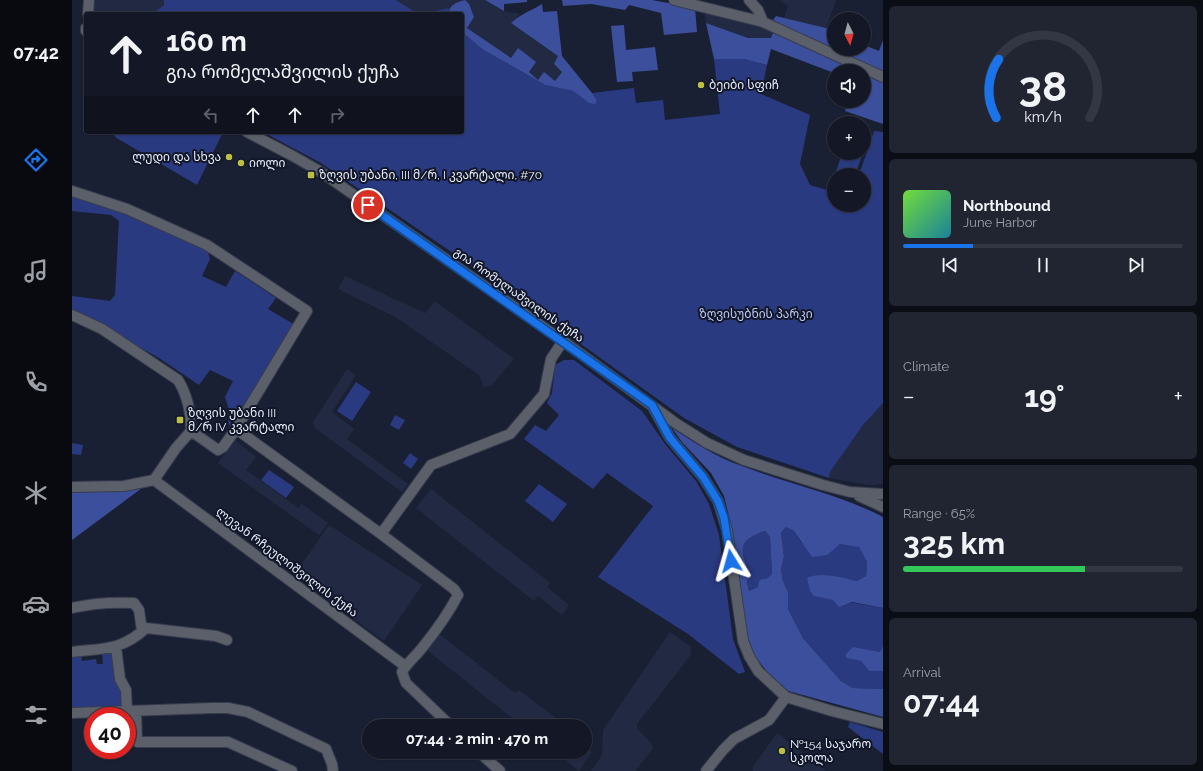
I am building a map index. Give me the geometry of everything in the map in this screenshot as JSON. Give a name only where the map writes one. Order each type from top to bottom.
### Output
[{"type":"street","points":[[88,12],[89,0]]},
{"type":"street","points":[[674,0],[763,22],[883,77]]},
{"type":"street","points":[[749,0],[758,10],[763,22]]},
{"type":"street","name":"გია რომელაშვილის ქუჩა","points":[[250,134],[294,156],[321,172],[707,443],[744,460],[850,492],[883,507]]},
{"type":"street","points":[[72,191],[127,210],[208,245],[308,311],[236,429],[223,447],[218,450],[191,431]]},
{"type":"street","points":[[72,315],[102,329],[178,380],[185,392],[191,414],[191,431],[176,448],[154,480],[124,486],[72,487]]},
{"type":"street","points":[[381,534],[431,465],[510,434],[544,394],[551,359],[563,341]]},
{"type":"street","points":[[652,405],[670,438],[703,477],[718,501],[726,530],[743,641],[749,656],[758,671],[786,697],[883,724]]},
{"type":"street","points":[[236,429],[454,589],[458,596],[451,608],[422,648],[405,666],[402,672],[406,683],[444,719]]},
{"type":"street","name":"ლევან რჩეულიშვილის ქუჩა","points":[[154,480],[405,666]]},
{"type":"street","name":"გია რომელაშვილის ქუჩა","points":[[850,492],[883,494]]},
{"type":"street","points":[[72,608],[115,602],[134,603],[140,610],[142,631]]},
{"type":"street","points":[[72,652],[116,647],[132,640],[146,628],[216,636],[227,640]]},
{"type":"street","points":[[116,647],[120,679],[126,690],[130,707]]},
{"type":"street","points":[[706,771],[734,739],[769,720],[786,697]]},
{"type":"street","points":[[136,712],[228,708],[248,712],[326,749],[333,771]]},
{"type":"street","points":[[72,713],[84,713]]},
{"type":"street","points":[[136,737],[137,742],[228,742],[292,771]]},
{"type":"street","points":[[486,759],[500,771]]},
{"type":"shaded area","points":[[95,0],[164,0],[164,5],[155,12],[93,12]]},
{"type":"shaded area","points":[[396,0],[485,0],[504,11],[520,14],[511,23],[558,56],[562,71],[555,81],[538,80],[529,72],[518,48],[511,59],[467,28],[474,17],[454,3],[449,8],[431,12],[415,12]]},
{"type":"shaded area","points":[[465,0],[469,4],[474,17],[467,28],[511,58],[518,48],[536,62],[529,72],[538,80],[544,72],[555,81],[562,72],[554,64],[558,56],[511,23],[542,4],[543,12],[557,11],[562,56],[592,93],[596,99],[596,104],[589,103],[573,91],[545,85],[482,49],[464,34],[464,12],[449,12],[450,8],[458,2]]},
{"type":"shaded area","points":[[485,0],[527,0],[527,2],[504,4],[504,11]]},
{"type":"shaded area","points":[[562,0],[652,0],[695,8],[697,32],[664,35],[661,13],[629,5],[625,10],[591,4],[563,6]]},
{"type":"shaded area","points":[[779,0],[836,0],[832,12],[827,12],[826,28],[784,18],[788,6]]},
{"type":"shaded area","points":[[704,10],[774,30],[771,38],[748,38],[706,23]]},
{"type":"shaded area","points":[[776,16],[827,28],[827,47],[785,27],[773,20]]},
{"type":"shaded area","points":[[706,23],[748,38],[771,38],[774,30],[846,64],[827,64],[827,70],[771,49],[767,65],[744,59],[714,59]]},
{"type":"shaded area","points":[[624,25],[626,50],[655,47],[658,70],[632,72],[633,81],[617,82],[611,26]]},
{"type":"shaded area","points":[[883,40],[883,73],[871,67],[871,64],[864,64],[847,56],[871,56],[871,48],[879,51]]},
{"type":"shaded area","points":[[871,75],[883,81],[883,124],[871,120],[871,116],[860,116],[845,111],[846,108],[871,108]]},
{"type":"shaded area","points":[[345,276],[425,313],[435,301],[514,359],[491,386],[484,387],[479,375],[397,318],[338,289]]},
{"type":"shaded area","points":[[347,369],[356,375],[332,412],[354,429],[347,439],[408,484],[402,492],[315,428],[313,422]]},
{"type":"shaded area","points":[[883,403],[883,484],[869,485],[829,478],[830,472],[863,425]]},
{"type":"shaded area","points":[[672,428],[706,449],[732,462],[849,502],[883,517],[883,608],[852,602],[839,607],[833,600],[814,596],[810,591],[807,578],[813,576],[825,575],[857,581],[866,576],[867,562],[859,547],[840,544],[827,555],[812,557],[794,531],[786,527],[781,533],[784,556],[781,570],[783,581],[788,592],[788,609],[803,638],[841,681],[852,688],[883,689],[883,717],[788,691],[769,674],[754,655],[748,641],[733,532],[724,496],[711,473],[682,442]],"holes":[[[765,531],[770,537],[772,574],[766,579],[759,581],[758,587],[749,591],[747,582],[750,573],[744,557],[743,546],[750,538]]]},
{"type":"shaded area","points":[[235,440],[256,457],[246,470],[298,508],[302,504],[328,523],[319,535],[218,463]]},
{"type":"shaded area","points":[[142,488],[72,540],[72,491]]},
{"type":"shaded area","points":[[431,489],[550,583],[547,587],[569,605],[562,615],[538,596],[534,601],[416,508]]},
{"type":"shaded area","points":[[329,525],[422,585],[384,641],[294,575]]},
{"type":"shaded area","points":[[670,632],[691,647],[690,656],[637,724],[637,728],[652,744],[653,749],[635,771],[591,771],[602,755],[603,730]]},
{"type":"shaded area","points":[[439,634],[515,693],[519,690],[557,719],[513,719],[427,650]]},
{"type":"shaded area","points":[[883,645],[883,671],[869,671],[861,661],[846,658],[846,654],[853,647],[880,652]]},
{"type":"shaded area","name":"№154 საჯარო სკოლა","points":[[777,733],[826,771],[753,771],[752,768]]},
{"type":"shaded area","points":[[564,759],[587,759],[579,771]]},
{"type":"green space","points":[[164,0],[396,0],[415,12],[155,12],[164,5]]},
{"type":"green space","points":[[449,8],[448,12],[431,12]]},
{"type":"green space","name":"ზღვისუბნის პარკი","points":[[464,34],[482,49],[545,85],[573,91],[589,103],[596,99],[592,93],[634,88],[636,103],[663,100],[665,120],[720,114],[714,59],[744,59],[767,65],[761,94],[810,115],[800,164],[810,185],[827,190],[827,212],[871,212],[871,168],[861,168],[864,160],[871,160],[871,140],[874,131],[883,132],[883,403],[863,425],[830,472],[829,478],[737,447],[684,418],[578,342],[579,339],[321,163],[267,134],[464,134]]},
{"type":"green space","points":[[114,134],[222,134],[197,185],[115,137]]},
{"type":"green space","points":[[840,160],[860,160],[858,168],[837,168]]},
{"type":"green space","points":[[72,196],[107,205],[207,249],[210,259],[202,276],[226,287],[235,271],[276,298],[268,309],[295,325],[231,427],[228,423],[229,410],[225,397],[233,381],[210,370],[199,385],[159,358],[72,310],[72,296],[110,301],[115,295],[119,221],[111,215],[72,211]]},
{"type":"green space","points":[[564,360],[574,360],[642,411],[665,444],[696,481],[709,504],[719,535],[733,639],[745,672],[739,674],[688,634],[598,577],[653,506],[607,473],[593,489],[524,439],[535,425],[546,431],[559,415],[547,403],[552,393],[555,365]]},
{"type":"green space","points":[[356,382],[371,392],[352,421],[337,411]]},
{"type":"green space","points":[[395,415],[405,420],[399,430],[390,425]]},
{"type":"green space","points":[[72,443],[83,445],[81,455],[72,454]]},
{"type":"green space","points":[[410,453],[418,459],[411,469],[403,463]]},
{"type":"green space","points":[[269,470],[294,487],[286,498],[261,480]]},
{"type":"green space","points":[[539,484],[567,504],[553,522],[525,501]]},
{"type":"green space","points":[[786,527],[794,531],[802,543],[836,547],[840,544],[859,546],[867,562],[866,576],[857,581],[830,576],[811,576],[820,597],[883,608],[883,645],[880,652],[867,650],[846,658],[861,661],[869,671],[883,671],[883,689],[851,688],[841,681],[803,638],[788,609],[788,592],[783,581],[781,570],[784,556],[781,533]]},
{"type":"green space","points":[[765,531],[770,537],[772,574],[766,579],[762,579],[758,587],[749,591],[747,582],[750,573],[744,557],[743,546],[750,538]]},
{"type":"green space","points":[[112,649],[123,690],[124,706],[84,707],[84,709],[72,710],[72,656],[81,654],[82,661],[96,659],[97,664],[103,664],[102,651]]},
{"type":"green space","points":[[850,722],[883,732],[883,754],[848,727]]},
{"type":"place","name":"ბეიბი სფიჩ","points":[[701,85]]},
{"type":"place","name":"ლუდი და სხვა","points":[[229,157]]},
{"type":"place","name":"იოლი","points":[[241,163]]},
{"type":"place","name":"ზღვის უბანი, III მ/რ, I კვარტალი, #70","points":[[311,175]]},
{"type":"place","name":"ზღვის უბანი III მ/რ IV კვარტალი","points":[[180,420]]},
{"type":"place","name":"№154 საჯარო სკოლა","points":[[782,751]]},
{"type":"route","points":[[368,205],[652,405],[670,438],[703,477],[718,501],[724,518],[731,561]]}]
